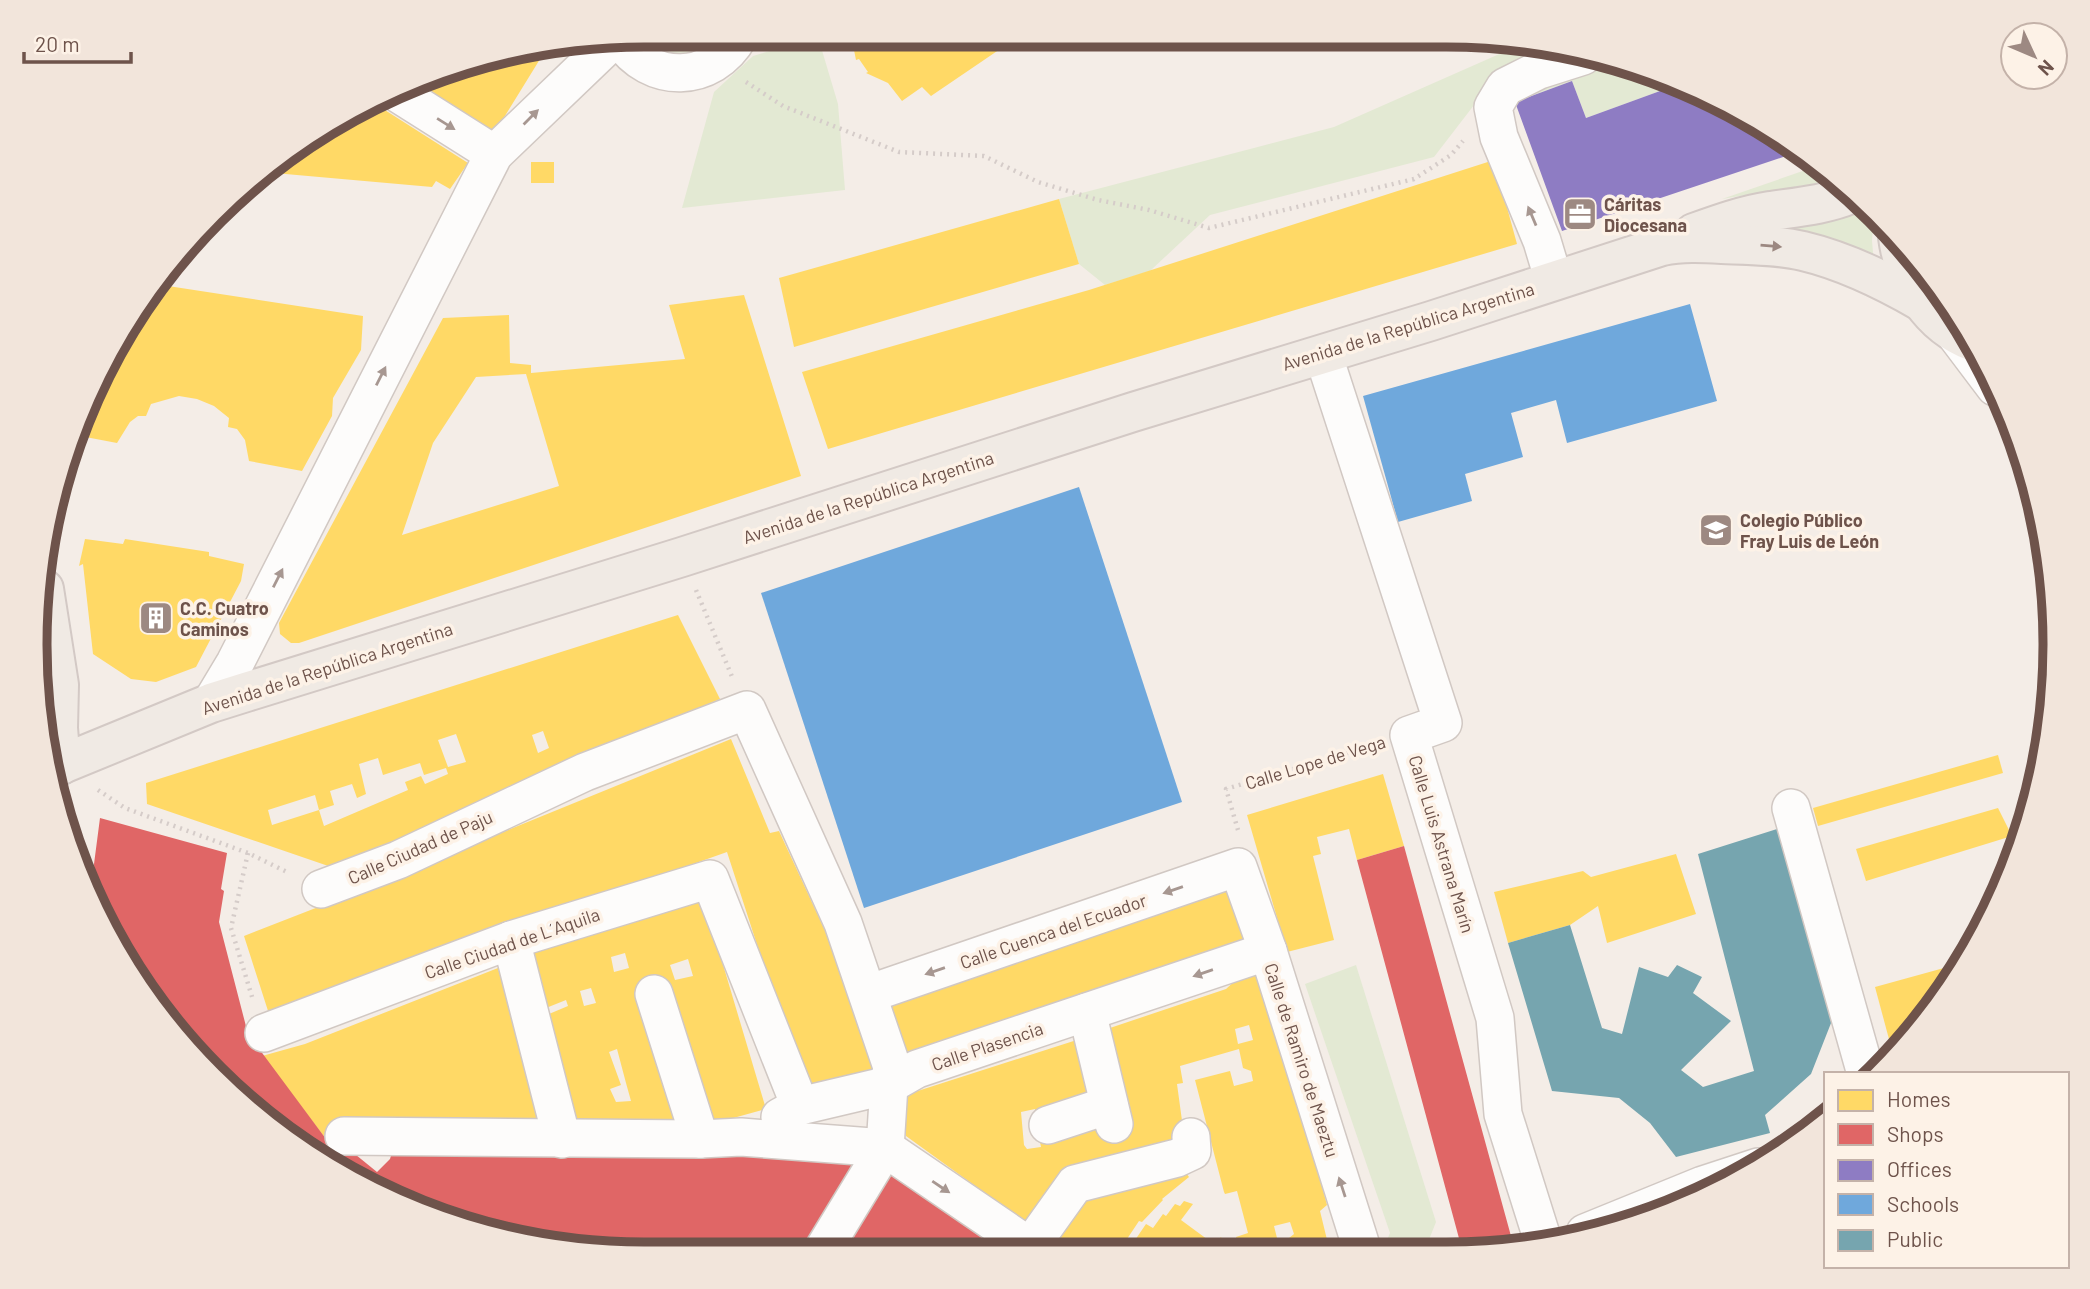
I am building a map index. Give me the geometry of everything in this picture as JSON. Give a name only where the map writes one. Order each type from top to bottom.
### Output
[{"type":"main road","name":"Avenida de la República Argentina","points":[[1678,243],[1695,232],[1726,222],[1768,212],[1801,208],[1841,197]]},
{"type":"main road","name":"Avenida de la República Argentina","points":[[61,770],[211,703],[682,557],[1662,246],[1678,243],[1753,245],[1802,251],[1876,277],[1922,302]]},
{"type":"main road","points":[[1903,261],[1922,302],[1930,313],[1952,328]]},
{"type":"main road","points":[[48,617],[59,685],[58,755]]},
{"type":"street","points":[[627,48],[636,58],[661,71],[690,72],[727,49]]},
{"type":"street","points":[[211,703],[235,663],[494,154],[603,49]]},
{"type":"street","points":[[1554,281],[1542,242],[1499,137],[1493,107],[1505,87],[1539,70],[1569,61]]},
{"type":"street","points":[[405,98],[494,154]]},
{"type":"street","name":"Calle Luis Astrana Marín","points":[[1323,354],[1443,723],[1409,735],[1495,1018],[1503,1114],[1541,1234]]},
{"type":"street","points":[[747,710],[843,923],[892,1067],[885,1148],[828,1242]]},
{"type":"street","name":"Calle Ciudad de Paju","points":[[321,889],[398,860],[584,772],[747,710]]},
{"type":"street","points":[[1791,808],[1865,1070]]},
{"type":"street","name":"Calle Cuenca del Ecuador","points":[[869,994],[1238,867]]},
{"type":"street","name":"Calle de Ramiro de Maeztu","points":[[1238,867],[1268,951],[1360,1242]]},
{"type":"street","name":"Calle Ciudad de L´Aquila","points":[[264,1033],[511,940],[710,878],[800,1106]]},
{"type":"street","points":[[511,940],[562,1139]]},
{"type":"street","name":"Calle Plasencia","points":[[741,1137],[800,1106],[889,1085],[917,1069],[1268,951]]},
{"type":"street","points":[[654,994],[700,1139]]},
{"type":"street","points":[[1048,1125],[1112,1115],[1087,1012]]},
{"type":"street","points":[[344,1136],[562,1139],[741,1137],[885,1148],[1011,1242]]},
{"type":"street","points":[[1016,1242],[1075,1184],[1192,1152],[1191,1137]]},
{"type":"path","points":[[727,49],[783,106],[899,152],[984,156],[1050,186],[1209,228],[1414,180],[1451,155],[1493,107]]},
{"type":"path","points":[[682,557],[747,710]]},
{"type":"path","name":"Calle Lope de Vega","points":[[1238,867],[1248,863],[1226,789],[1409,735]]},
{"type":"path","points":[[62,773],[125,807],[248,853],[321,889]]},
{"type":"path","points":[[248,853],[231,928],[264,1033]]},
{"type":"green space","points":[[660,47],[706,47],[687,54]]},
{"type":"green space","points":[[784,47],[821,47],[838,104],[845,190],[682,208],[714,92],[753,56]]},
{"type":"green space","points":[[1507,51],[1600,68],[1664,89],[1586,118],[1572,81],[1515,102],[1481,96],[1434,157],[1210,215],[1150,271],[1105,285],[1079,264],[1059,199],[1334,127]]},
{"type":"green space","points":[[1807,170],[1823,182],[1722,199]]},
{"type":"green space","points":[[1854,209],[1873,227],[1874,263],[1775,230]]},
{"type":"green space","points":[[1356,965],[1436,1222],[1428,1242],[1386,1242],[1390,1233],[1305,984]]},
{"type":"building: Homes","points":[[854,47],[1003,47],[931,96],[922,87],[902,101],[888,83],[866,73],[868,72],[859,59],[856,60]]},
{"type":"building: Homes","points":[[542,57],[495,132],[426,89],[490,68]]},
{"type":"building: Homes","points":[[382,108],[468,163],[450,189],[436,181],[432,187],[278,173],[346,127]]},
{"type":"building: Homes","points":[[1494,160],[1517,244],[828,449],[802,372],[1089,290]]},
{"type":"building: Homes","points":[[531,162],[554,162],[554,183],[531,183]]},
{"type":"building: Homes","points":[[1059,199],[1079,264],[794,347],[779,278]]},
{"type":"building: Homes","points":[[167,286],[363,316],[361,350],[333,398],[332,416],[302,471],[249,461],[245,440],[237,429],[228,427],[229,418],[214,406],[179,396],[151,404],[146,416],[138,416],[130,422],[117,443],[85,437],[109,380],[127,346]]},
{"type":"building: Homes","points":[[744,295],[801,476],[299,643],[291,643],[280,634],[279,623],[443,318],[509,315],[510,363],[531,365],[531,373],[685,359],[669,305]],"holes":[[[526,374],[559,486],[402,535],[433,443],[476,377]]]},
{"type":"building: Homes","name":"C.C. Cuatro Caminos","points":[[85,539],[123,544],[125,539],[209,552],[209,556],[244,564],[241,581],[196,667],[156,682],[131,679],[93,654],[83,564],[79,566]]},
{"type":"building: Homes","points":[[678,615],[720,699],[337,869],[147,804],[146,783]],"holes":[[[543,731],[549,748],[538,753],[532,735]],[[456,734],[466,762],[448,767],[438,740]],[[378,758],[383,775],[420,763],[424,775],[446,768],[448,774],[425,784],[421,776],[405,782],[408,790],[324,826],[319,810],[334,805],[330,791],[352,784],[357,798],[366,794],[359,764]],[[315,795],[319,810],[272,825],[268,810]]]},
{"type":"building: Homes","points":[[731,739],[770,833],[779,831],[835,952],[881,1070],[806,1096],[727,852],[269,1014],[244,936]]},
{"type":"building: Homes","points":[[1998,755],[2003,773],[1818,826],[1813,808]]},
{"type":"building: Homes","points":[[1383,774],[1404,846],[1357,860],[1349,829],[1317,837],[1321,854],[1313,856],[1334,940],[1287,952],[1247,815]]},
{"type":"building: Homes","points":[[1998,808],[2011,835],[1866,881],[1856,849]]},
{"type":"building: Homes","points":[[1676,854],[1696,914],[1607,943],[1598,906],[1570,925],[1508,943],[1494,892],[1583,871],[1591,877]]},
{"type":"building: Homes","points":[[1237,884],[1252,939],[901,1063],[879,1006]]},
{"type":"building: Homes","points":[[702,894],[766,1109],[690,1130],[575,1131],[549,1014],[568,1006],[566,1000],[541,1010],[525,954]],"holes":[[[625,953],[629,968],[614,972],[611,957]],[[688,959],[693,976],[675,980],[670,965]],[[591,988],[596,1003],[584,1006],[580,991]],[[617,1049],[631,1101],[616,1102],[610,1089],[621,1085],[609,1052]]]},
{"type":"building: Homes","points":[[1948,967],[1890,1043],[1875,987]]},
{"type":"building: Homes","points":[[498,968],[543,1131],[352,1129],[326,1139],[262,1056],[305,1044]]},
{"type":"building: Homes","points":[[1266,972],[1327,1205],[1320,1211],[1328,1242],[1284,1242],[1294,1234],[1290,1222],[1274,1226],[1278,1242],[1237,1242],[1236,1237],[1248,1233],[1237,1191],[1224,1192],[1195,1080],[1230,1071],[1234,1086],[1253,1081],[1251,1071],[1243,1068],[1239,1049],[1180,1066],[1183,1083],[1177,1084],[1184,1153],[1082,1186],[1182,1167],[1189,1177],[1162,1199],[1142,1222],[1139,1221],[1125,1242],[1053,1242],[906,1136],[899,1097],[1083,1038],[1097,1103],[1037,1121],[1035,1109],[1021,1112],[1024,1145],[1027,1149],[1041,1147],[1039,1137],[1102,1115],[1104,1030],[1226,989],[1238,978]],"holes":[[[1249,1025],[1253,1040],[1238,1044],[1235,1029]]]},
{"type":"building: Homes","points":[[1184,1201],[1193,1204],[1181,1220],[1211,1242],[1134,1242],[1146,1224],[1153,1228],[1175,1204],[1180,1206]]},
{"type":"building: Shops","points":[[100,818],[227,853],[219,922],[248,1034],[326,1139],[345,1146],[377,1172],[390,1159],[394,1146],[462,1143],[850,1160],[857,1168],[816,1242],[644,1242],[567,1237],[490,1221],[416,1196],[346,1162],[313,1141],[251,1094],[222,1067],[171,1008],[127,943],[95,877]]},
{"type":"building: Shops","points":[[1404,846],[1512,1238],[1460,1241],[1357,860]]},
{"type":"building: Shops","points":[[884,1168],[990,1230],[983,1242],[840,1242]]},
{"type":"building: Offices","points":[[1572,81],[1586,118],[1664,89],[1744,127],[1787,156],[1562,231],[1515,102]]},
{"type":"building: Schools","points":[[1690,304],[1717,401],[1567,443],[1556,400],[1511,413],[1523,457],[1465,474],[1472,501],[1398,522],[1363,396]]},
{"type":"building: Schools","points":[[1079,487],[1182,802],[864,908],[761,593]]},
{"type":"building: Public","points":[[1777,829],[1833,1018],[1811,1074],[1765,1115],[1770,1133],[1676,1157],[1650,1123],[1619,1098],[1552,1091],[1508,943],[1570,925],[1602,1028],[1622,1034],[1639,967],[1668,977],[1677,965],[1702,977],[1693,993],[1731,1021],[1681,1070],[1703,1087],[1754,1071],[1698,854]]},
{"type":"place","name":"Cáritas Diocesana","points":[[1580,214]]},
{"type":"place","name":"Colegio Público Fray Luis de León","points":[[1716,530]]},
{"type":"place","name":"C.C. Cuatro Caminos","points":[[156,618]]}]
